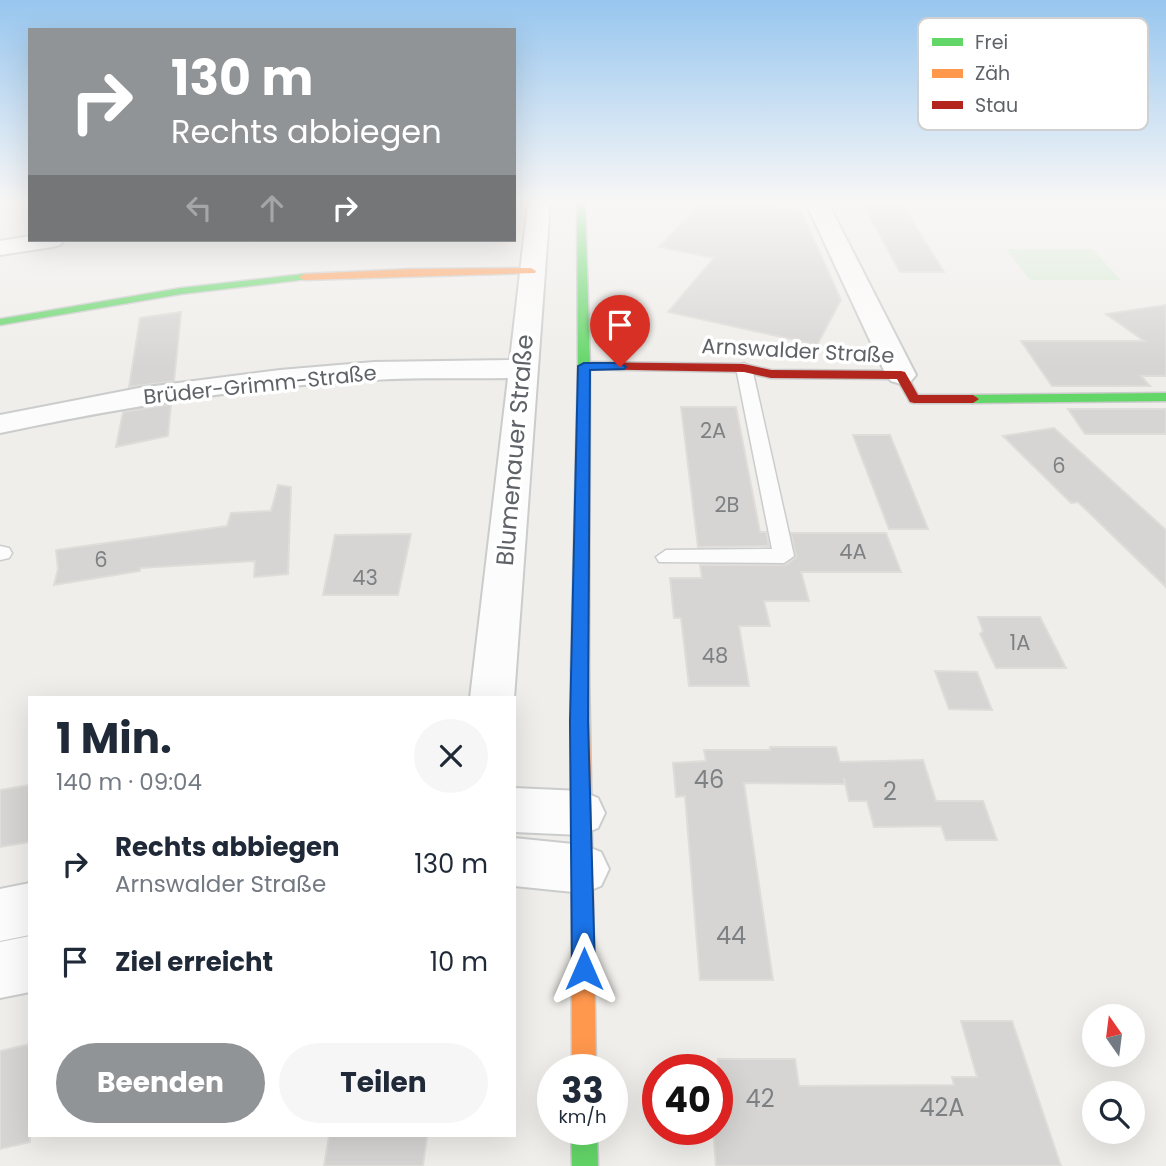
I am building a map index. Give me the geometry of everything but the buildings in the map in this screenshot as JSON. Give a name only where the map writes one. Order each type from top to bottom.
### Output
[{"type":"street","name":"Blumenauer Straße","points":[[492,696],[533,257]]},
{"type":"street","points":[[582,257],[584,366],[579,721],[584,1054]]},
{"type":"street","points":[[844,257],[901,375]]},
{"type":"street","points":[[0,322],[154,295],[291,278],[426,270],[531,271]]},
{"type":"street","name":"Arnswalder Straße","points":[[584,366],[744,368],[771,374],[901,375],[914,399],[1166,397]]},
{"type":"street","name":"Brüder-Grimm-Straße","points":[[0,424],[144,396],[244,382],[375,371],[523,369]]},
{"type":"street","points":[[516,810],[581,813]]},
{"type":"street","points":[[516,862],[583,869]]},
{"type":"street","points":[[0,915],[28,909]]},
{"type":"street","points":[[0,970],[28,964]]},
{"type":"street","points":[[584,1145],[585,1166]]},
{"type":"lane","points":[[666,557],[784,556],[744,368]]},
{"type":"green space","points":[[1013,257],[1100,257],[1121,280],[1030,280]]},
{"type":"traffic: fast","points":[[580,670],[584,366],[582,257]]},
{"type":"traffic: fast","points":[[0,322],[181,291],[304,277]]},
{"type":"traffic: fast","points":[[973,399],[1166,397]]},
{"type":"traffic: fast","points":[[584,1145],[585,1166]]},
{"type":"traffic: slow","points":[[304,277],[411,272],[531,271]]},
{"type":"traffic: slow","points":[[580,670],[584,1054]]},
{"type":"traffic: jam","points":[[584,366],[744,368],[771,374],[901,375],[914,399],[973,399]]},
{"type":"route","points":[[584,969],[579,721],[584,366],[620,367]]}]
